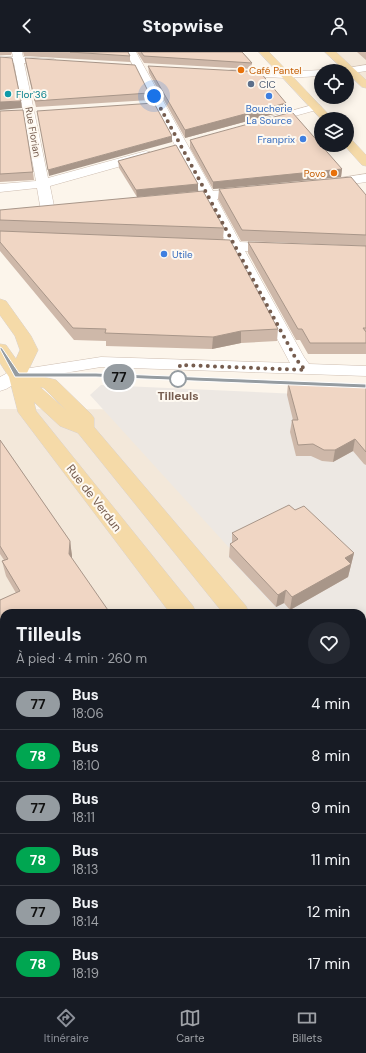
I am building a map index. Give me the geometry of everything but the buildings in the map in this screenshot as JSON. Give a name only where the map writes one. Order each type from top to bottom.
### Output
[{"type":"main road","points":[[264,52],[321,112]]},
{"type":"main road","points":[[330,52],[342,64]]},
{"type":"main road","points":[[354,75],[366,84]]},
{"type":"main road","points":[[354,149],[366,162]]},
{"type":"main road","points":[[0,304],[23,336],[30,350],[6,374]]},
{"type":"main road","points":[[0,349],[6,374]]},
{"type":"main road","points":[[6,374],[50,384],[84,418],[85,429],[234,609]]},
{"type":"main road","name":"Rue de Verdun","points":[[6,374],[27,412],[181,609]]},
{"type":"street","points":[[131,52],[135,68],[186,144],[208,196],[296,359],[305,370]]},
{"type":"street","points":[[0,59],[17,56],[63,63]]},
{"type":"street","name":"Rue Florian","points":[[17,56],[34,112],[42,184],[48,211]]},
{"type":"street","points":[[135,68],[154,69]]},
{"type":"street","points":[[354,70],[366,68]]},
{"type":"street","points":[[223,73],[285,75],[314,73]]},
{"type":"street","points":[[144,105],[159,104]]},
{"type":"street","points":[[256,124],[316,107]]},
{"type":"street","points":[[15,113],[34,112]]},
{"type":"street","points":[[0,188],[42,184],[186,144]]},
{"type":"street","points":[[314,185],[366,178]]},
{"type":"street","points":[[162,200],[261,190]]},
{"type":"street","points":[[34,213],[63,210]]},
{"type":"street","points":[[190,244],[289,248]]},
{"type":"street","points":[[0,385],[6,374],[101,362],[366,371]]},
{"type":"shaded area","points":[[330,52],[366,52],[366,85],[354,74],[354,64],[343,64]]},
{"type":"shaded area","points":[[101,385],[299,394],[366,441],[366,609],[276,609],[228,557],[234,553],[90,395]]},
{"type":"shaded area","points":[[0,409],[366,410],[366,609],[0,609]]},
{"type":"bus line","name":"77","points":[[0,349],[18,375],[96,375],[366,386]]},
{"type":"place","name":"Café Pantel","points":[[241,70]]},
{"type":"place","name":"CIC","points":[[251,84]]},
{"type":"place","name":"Flor'36","points":[[8,94]]},
{"type":"place","name":"Boucherie La Source","points":[[269,96]]},
{"type":"place","name":"Franprix","points":[[303,139]]},
{"type":"place","name":"Povo","points":[[334,173]]},
{"type":"place","name":"Utile","points":[[164,254]]},
{"type":"place","name":"Tilleuls","points":[[178,379]]},
{"type":"route","points":[[154,96],[296,359],[305,370],[180,365],[178,379]]}]
